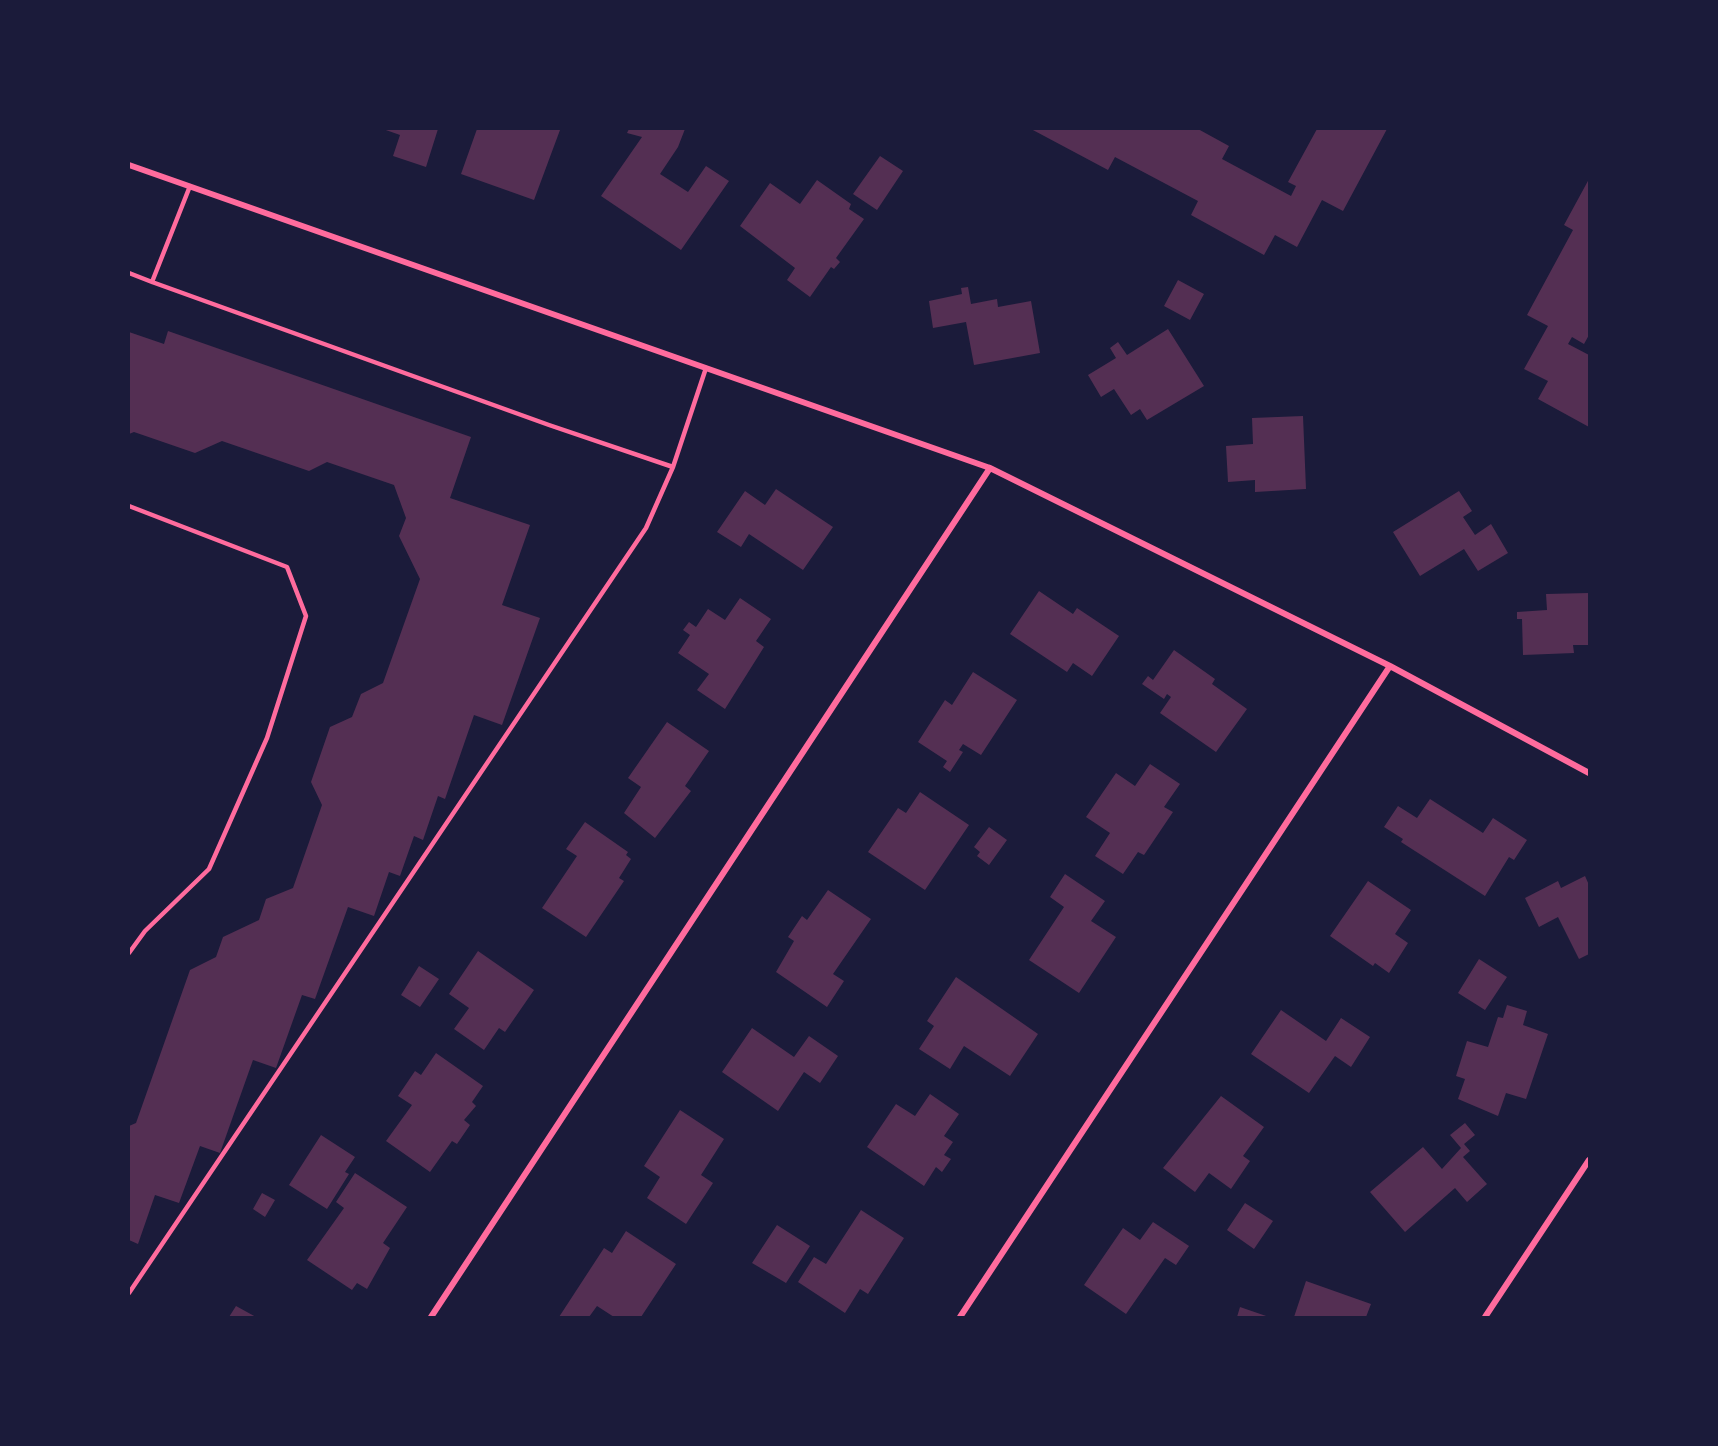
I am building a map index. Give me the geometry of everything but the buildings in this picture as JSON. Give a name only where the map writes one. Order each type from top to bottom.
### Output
[{"type":"street","points":[[129,165],[990,468],[1390,666],[1589,773]]},
{"type":"street","points":[[431,1317],[990,468]]},
{"type":"street","points":[[960,1317],[1390,666]]},
{"type":"street","points":[[1485,1317],[1589,1160]]},
{"type":"lane","points":[[153,282],[190,186]]},
{"type":"lane","points":[[129,273],[549,425],[673,467]]},
{"type":"lane","points":[[129,1293],[646,528],[673,467],[706,368]]},
{"type":"lane","points":[[129,506],[287,567],[306,616],[267,738],[209,869],[145,931],[129,953]]}]
